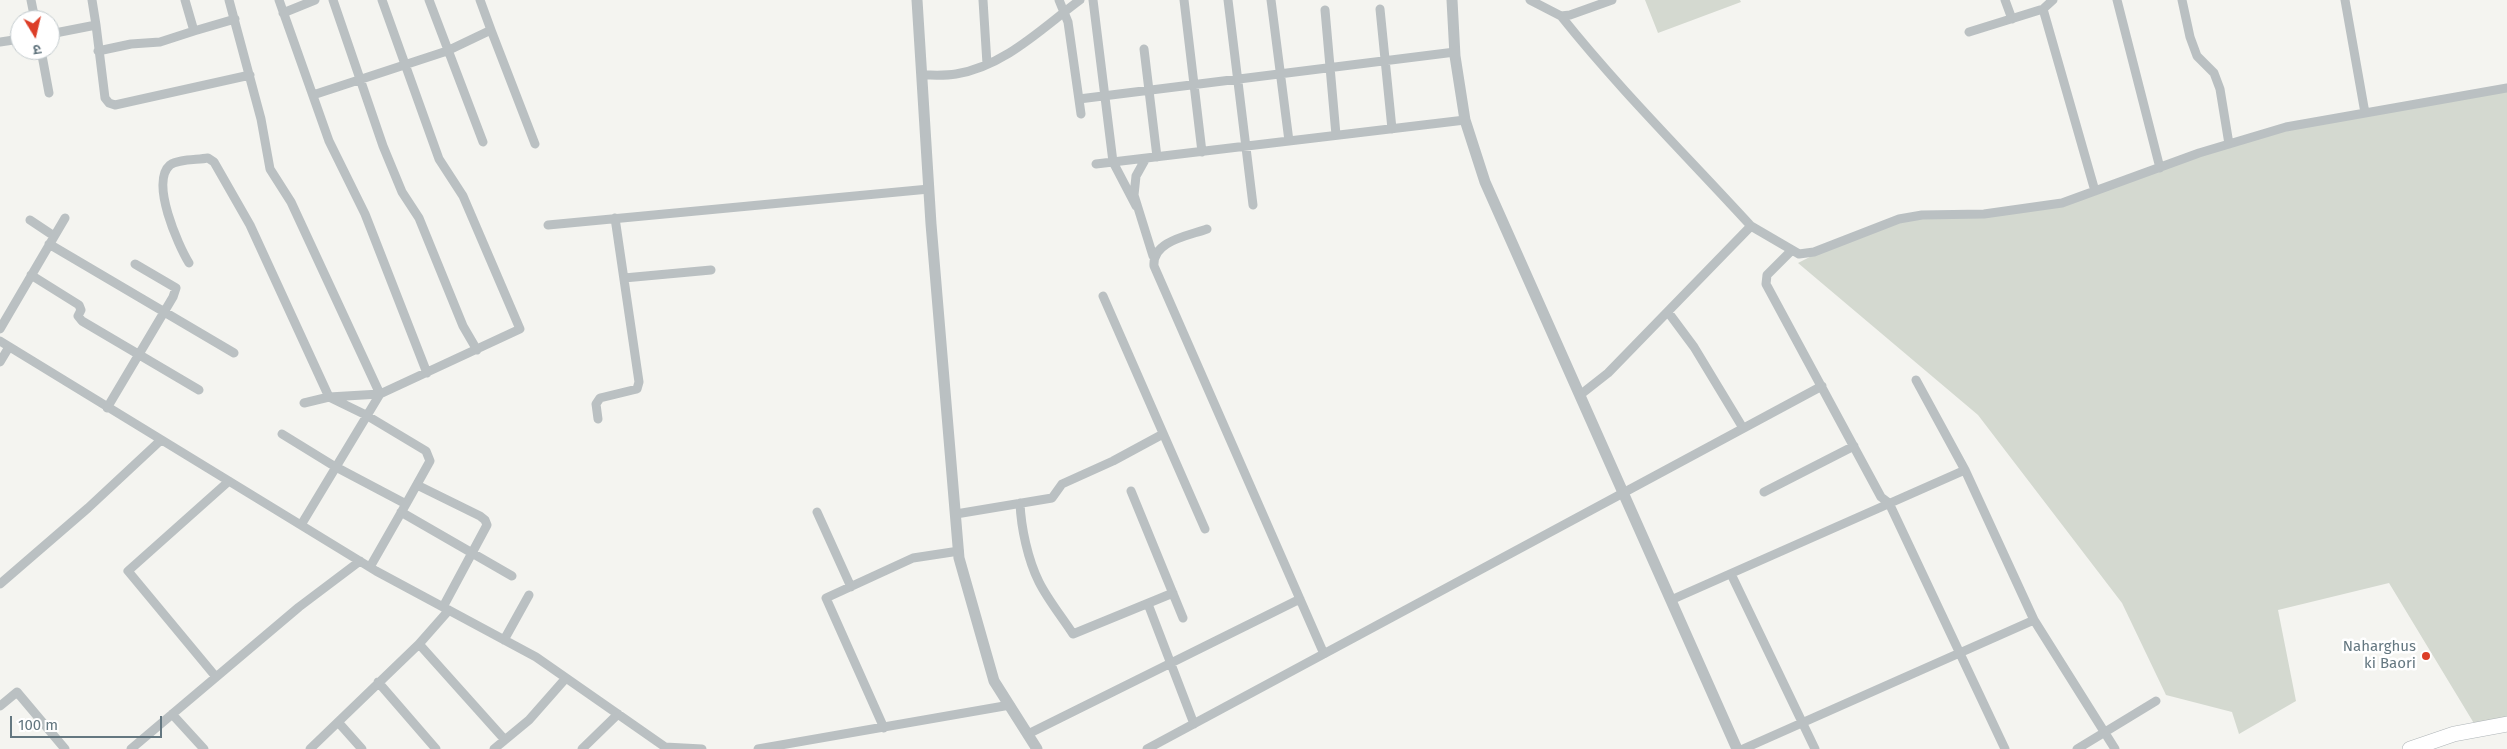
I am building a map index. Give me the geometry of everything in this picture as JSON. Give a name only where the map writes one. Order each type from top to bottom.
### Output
[{"type":"main road","points":[[2410,749],[2454,734],[2507,724]]},
{"type":"street","points":[[92,0],[105,98],[109,103],[116,105],[250,75]]},
{"type":"street","points":[[185,0],[194,31]]},
{"type":"street","points":[[229,0],[261,119],[270,169],[292,202],[380,394]]},
{"type":"street","points":[[279,0],[329,141],[365,214],[427,373]]},
{"type":"street","points":[[284,13],[315,0]]},
{"type":"street","points":[[333,0],[362,80],[383,146],[402,192],[419,218],[463,326],[477,350]]},
{"type":"street","points":[[304,403],[329,397],[380,394],[520,329],[463,196],[439,159],[382,0]]},
{"type":"street","points":[[429,0],[483,142]]},
{"type":"street","points":[[480,0],[535,144]]},
{"type":"street","points":[[917,0],[929,189],[959,551],[994,681],[1037,749]]},
{"type":"street","points":[[983,0],[987,64]]},
{"type":"street","points":[[1059,0],[1070,37],[1081,114]]},
{"type":"street","points":[[922,75],[955,74],[987,64],[1011,52],[1080,0]]},
{"type":"street","points":[[1093,0],[1113,162],[1136,206],[1153,256],[1154,266],[1324,654]]},
{"type":"street","points":[[1184,0],[1192,85],[1202,152]]},
{"type":"street","points":[[1228,0],[1253,205]]},
{"type":"street","points":[[1272,0],[1289,141]]},
{"type":"street","points":[[1452,0],[1455,52],[1465,120],[1485,182],[1737,749]]},
{"type":"street","points":[[1530,0],[1561,16],[1594,57],[1668,139],[1751,226],[1799,254],[1814,252],[1900,219],[1922,215],[1984,214],[2038,208],[2062,203],[2229,144],[2286,127],[2507,88]]},
{"type":"street","points":[[1561,16],[1570,15],[1612,0]]},
{"type":"street","points":[[2005,0],[2012,19]]},
{"type":"street","points":[[1970,32],[2043,9],[2053,0]]},
{"type":"street","points":[[2117,0],[2160,168]]},
{"type":"street","points":[[2182,0],[2190,37],[2197,56],[2214,73],[2220,89],[2229,144]]},
{"type":"street","points":[[2346,0],[2365,113]]},
{"type":"street","points":[[1380,9],[1392,129]]},
{"type":"street","points":[[2043,9],[2095,191]]},
{"type":"street","points":[[1325,10],[1336,135]]},
{"type":"street","points":[[98,51],[131,44],[160,42],[235,19]]},
{"type":"street","points":[[60,32],[96,25]]},
{"type":"street","points":[[313,95],[447,50],[491,30]]},
{"type":"street","points":[[1144,48],[1157,157]]},
{"type":"street","points":[[1079,99],[1455,52]]},
{"type":"street","points":[[43,60],[49,93]]},
{"type":"street","points":[[1096,164],[1465,120]]},
{"type":"street","points":[[189,263],[177,243],[162,182],[164,171],[172,163],[208,158],[214,162],[250,225],[329,397],[366,415],[426,451],[430,461],[370,567]]},
{"type":"street","points":[[1136,206],[1134,183],[1146,158]]},
{"type":"street","points":[[548,225],[929,189]]},
{"type":"street","points":[[0,329],[65,218]]},
{"type":"street","points":[[598,419],[596,404],[600,398],[637,389],[639,382],[615,218]]},
{"type":"street","points":[[30,220],[51,240],[234,354]]},
{"type":"street","points":[[1580,395],[1608,373],[1751,226]]},
{"type":"street","points":[[1153,256],[1157,250],[1171,241],[1207,229]]},
{"type":"street","points":[[1792,250],[1767,275],[1766,284],[1882,497],[1889,504],[2005,749]]},
{"type":"street","points":[[107,408],[176,288],[135,264]]},
{"type":"street","points":[[624,278],[711,270]]},
{"type":"street","points":[[31,275],[78,305],[81,310],[79,319],[199,390]]},
{"type":"street","points":[[1104,296],[1205,529]]},
{"type":"street","points":[[1668,312],[1694,347],[1743,428]]},
{"type":"street","points":[[0,341],[370,567],[536,658],[665,747],[702,749]]},
{"type":"street","points":[[0,362],[9,347]]},
{"type":"street","points":[[1916,380],[1965,470],[2034,620],[2115,749]]},
{"type":"street","points":[[1147,749],[1822,386]]},
{"type":"street","points":[[301,525],[334,466],[380,394]]},
{"type":"street","points":[[282,434],[404,508],[473,554],[512,576]]},
{"type":"street","points":[[956,514],[1052,498],[1062,484],[1112,461],[1163,434]]},
{"type":"street","points":[[0,584],[88,508],[161,440]]},
{"type":"street","points":[[1764,492],[1854,446]]},
{"type":"street","points":[[1672,600],[1965,470]]},
{"type":"street","points":[[216,677],[128,571],[229,481]]},
{"type":"street","points":[[310,749],[419,644],[446,609],[486,530],[485,520],[417,484]]},
{"type":"street","points":[[1131,491],[1183,618]]},
{"type":"street","points":[[1020,503],[1020,513],[1031,563],[1039,583],[1073,634],[1173,593]]},
{"type":"street","points":[[817,512],[851,587]]},
{"type":"street","points":[[884,728],[826,598],[913,558],[959,551]]},
{"type":"street","points":[[131,749],[299,607],[360,561]]},
{"type":"street","points":[[1732,574],[1815,749]]},
{"type":"street","points":[[504,640],[528,595]]},
{"type":"street","points":[[1028,734],[1300,599]]},
{"type":"street","points":[[1148,604],[1194,724]]},
{"type":"street","points":[[1743,749],[1959,655],[2034,620]]},
{"type":"street","points":[[419,644],[505,740]]},
{"type":"street","points":[[494,749],[529,720],[566,678]]},
{"type":"street","points":[[378,682],[436,749]]},
{"type":"street","points":[[0,706],[17,692],[65,749]]},
{"type":"street","points":[[2077,749],[2156,701]]},
{"type":"street","points":[[758,749],[1010,705]]},
{"type":"street","points":[[172,714],[204,749]]},
{"type":"street","points":[[582,749],[618,714]]},
{"type":"street","points":[[338,722],[362,749]]},
{"type":"shaded area","points":[[1645,0],[1740,0],[1741,2],[1658,33]]},
{"type":"shaded area","points":[[2507,90],[2507,724],[2478,730],[2389,583],[2278,610],[2296,701],[2239,734],[2232,712],[2166,695],[2122,603],[1978,415],[1798,263],[1853,235],[1912,217],[2049,208],[2217,149],[2315,122]]},
{"type":"place","name":"Naharghus ki Baori","points":[[2426,656]]}]
